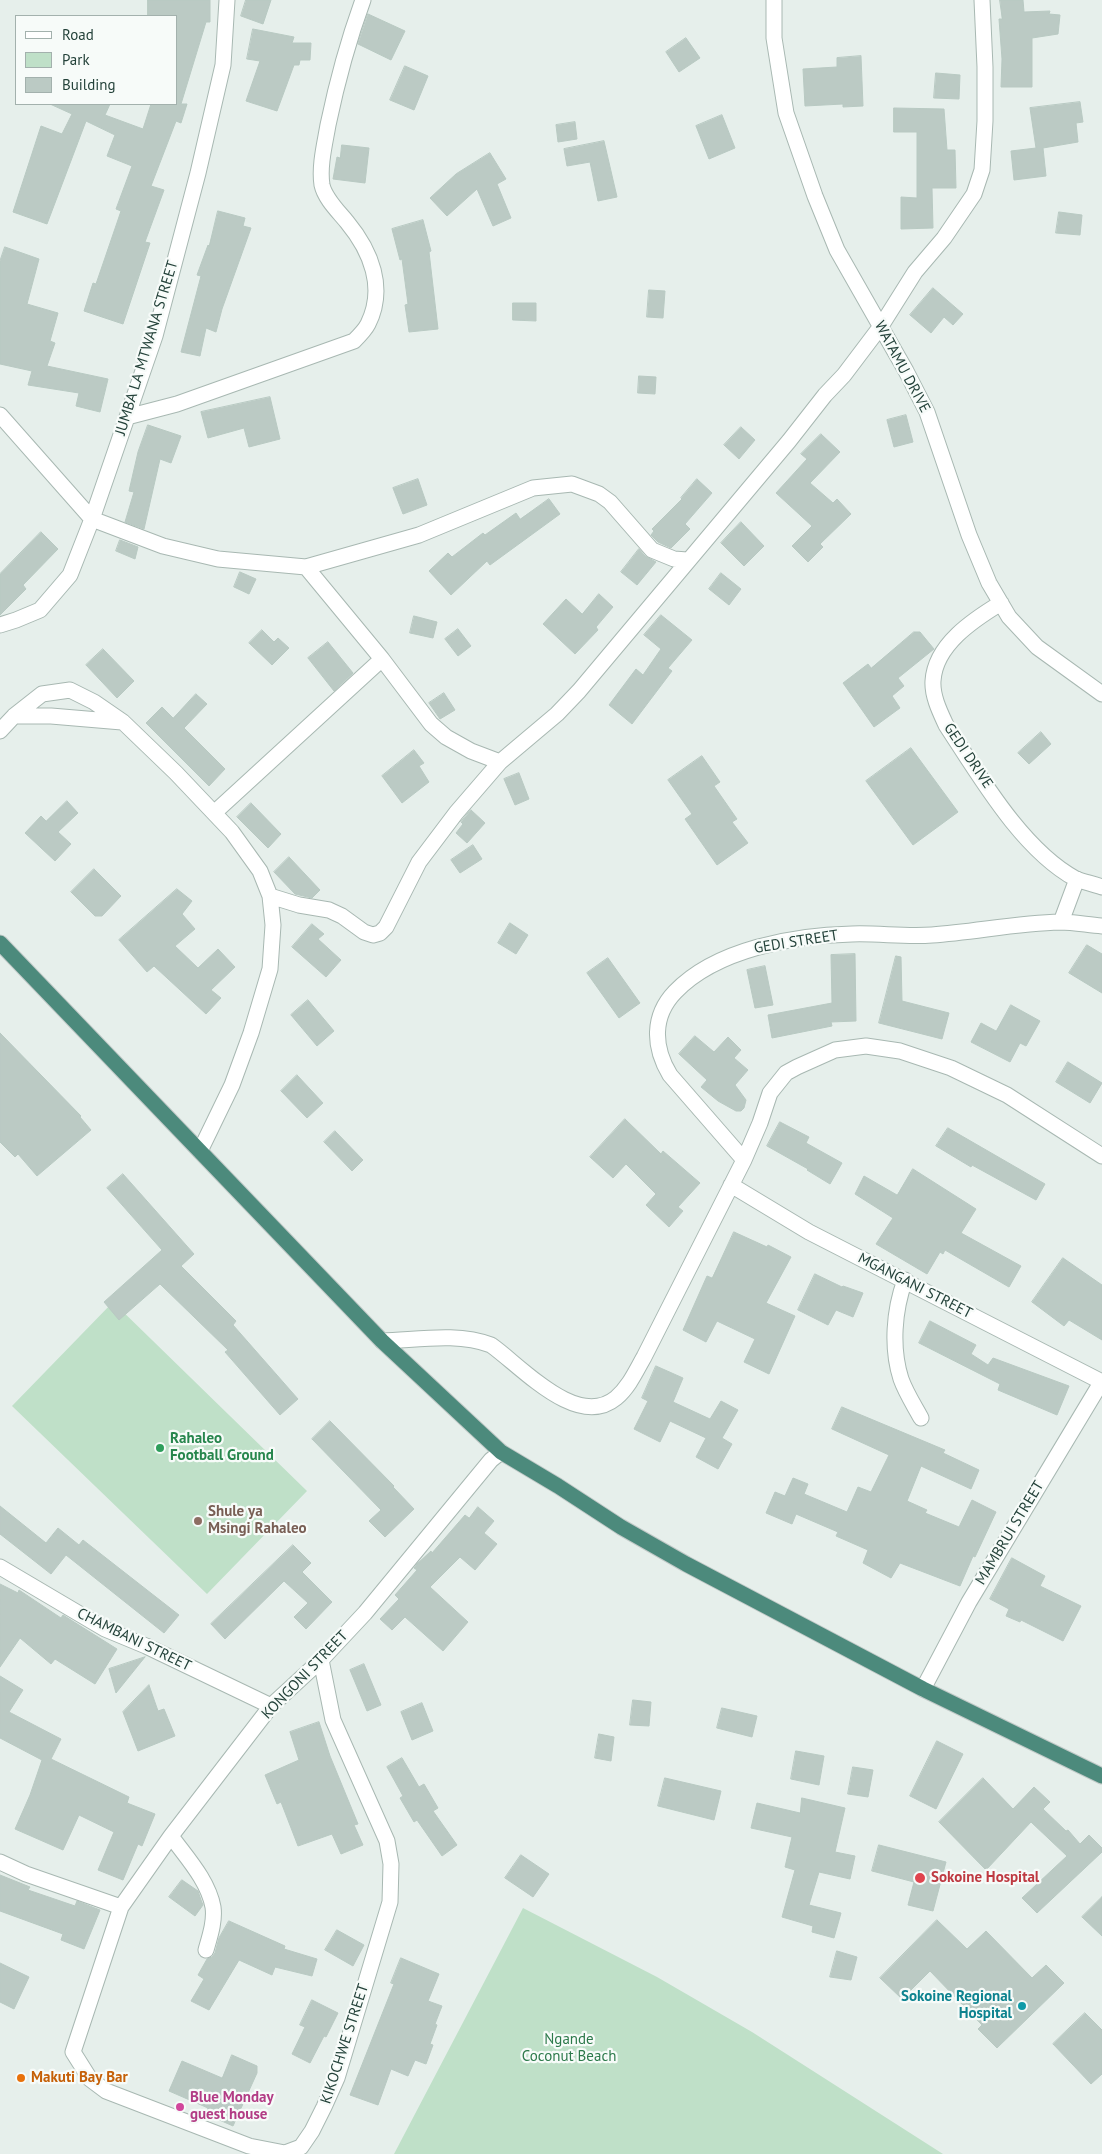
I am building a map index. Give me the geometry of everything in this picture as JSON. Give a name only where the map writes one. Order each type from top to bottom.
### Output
[{"type":"highway","points":[[0,943],[382,1341],[500,1452],[654,1545],[923,1689],[1102,1776]]},
{"type":"street","name":"JUMBA LA MTWANA STREET","points":[[0,625],[40,610],[70,575],[92,519],[154,336],[198,173],[223,65],[227,0]]},
{"type":"street","points":[[127,417],[176,404],[354,341],[368,325],[375,306],[377,281],[370,258],[361,241],[329,199],[322,186],[321,172],[324,146],[341,69],[363,0]]},
{"type":"street","name":"WATAMU DRIVE","points":[[774,0],[774,38],[786,113],[816,196],[837,250],[881,326],[927,412],[969,535],[989,583],[1009,617],[1037,647],[1102,694]]},
{"type":"street","points":[[270,896],[312,908],[329,910],[342,916],[364,932],[373,935],[380,933],[392,920],[404,890],[425,855],[456,813],[500,762],[563,708],[616,649],[825,395],[844,375],[881,326],[916,272],[961,215],[974,194],[982,170],[985,76],[982,0]]},
{"type":"street","points":[[0,416],[92,519],[163,546],[218,560],[306,567],[419,535],[533,488],[572,484],[598,494],[610,502],[652,550],[674,559],[688,560]]},
{"type":"street","points":[[306,567],[382,658],[420,711],[446,737],[470,751],[500,762]]},
{"type":"street","name":"GEDI DRIVE","points":[[1001,603],[963,629],[943,652],[936,666],[932,682],[938,707],[946,725],[970,762],[1021,833],[1046,858],[1078,879],[1102,886]]},
{"type":"street","points":[[214,813],[382,658]]},
{"type":"street","points":[[0,730],[14,716],[42,694],[70,690],[94,702],[123,722],[176,773],[232,832],[260,871],[270,896],[273,925],[270,970],[251,1033],[232,1085],[200,1151]]},
{"type":"street","points":[[14,716],[51,716],[123,722]]},
{"type":"street","points":[[1061,922],[1078,879]]},
{"type":"street","name":"GEDI STREET","points":[[744,1160],[670,1075],[657,1047],[659,1020],[667,1001],[688,979],[704,968],[744,951],[791,940],[850,934],[930,935],[1061,922],[1102,926]]},
{"type":"street","points":[[382,1341],[457,1338],[481,1341],[491,1345],[549,1390],[565,1400],[589,1408],[607,1403],[622,1391],[636,1371],[744,1160],[760,1123],[770,1093],[786,1073],[835,1050],[866,1046],[900,1050],[951,1068],[1007,1096],[1102,1156]]},
{"type":"street","name":"MGANGANI STREET","points":[[731,1185],[809,1232],[1102,1381]]},
{"type":"street","points":[[905,1280],[896,1310],[898,1366],[902,1380],[920,1418]]},
{"type":"street","name":"MAMBRUI STREET","points":[[923,1689],[969,1602],[1102,1381]]},
{"type":"street","name":"KONGONI STREET","points":[[121,1907],[170,1836],[271,1706],[321,1660],[371,1607],[491,1460],[500,1452]]},
{"type":"street","name":"CHAMBANI STREET","points":[[0,1567],[105,1629],[146,1646],[271,1706]]},
{"type":"street","name":"KIKOCHWE STREET","points":[[121,1907],[72,2052],[90,2079],[106,2091],[249,2146],[285,2154],[301,2147],[312,2131],[337,2078],[390,1902],[391,1880],[388,1841],[333,1720],[321,1660]]},
{"type":"street","points":[[170,1836],[195,1868],[209,1894],[213,1908],[213,1918],[206,1950]]},
{"type":"street","points":[[0,1862],[26,1874],[121,1907]]},
{"type":"green space","name":"Rahaleo Football Ground","points":[[113,1302],[307,1491],[207,1594],[12,1406]]},
{"type":"green space","name":"Ngande Coconut Beach","points":[[523,1908],[657,1977],[752,2032],[943,2154],[394,2154]]},
{"type":"building","points":[[148,0],[210,0],[210,22],[206,22],[181,104],[187,104],[181,123],[176,121],[151,186],[164,190],[145,242],[150,243],[123,324],[84,311],[93,283],[96,284],[121,211],[116,209],[132,166],[107,156],[115,135],[86,121],[47,224],[13,212],[41,126],[62,134],[72,114],[52,105],[110,105],[105,115],[143,129],[151,105],[178,105],[178,15],[148,15]]},
{"type":"building","points":[[246,0],[271,0],[263,24],[241,16]]},
{"type":"building","points":[[1000,0],[1023,0],[1024,12],[1050,11],[1049,14],[1060,15],[1058,34],[1032,38],[1032,87],[1001,87],[1002,59],[999,19],[1002,19]]},
{"type":"building","points":[[368,14],[405,31],[391,60],[358,44]]},
{"type":"building","points":[[253,29],[294,37],[292,43],[311,43],[310,60],[300,60],[299,65],[294,65],[277,111],[246,101],[260,61],[247,59]]},
{"type":"building","points":[[686,38],[700,58],[679,72],[666,52]]},
{"type":"building","points":[[861,56],[863,106],[843,107],[843,104],[805,106],[803,69],[837,67],[837,58]]},
{"type":"building","points":[[405,66],[428,76],[414,110],[390,100]]},
{"type":"building","points":[[936,73],[960,75],[959,99],[934,98]]},
{"type":"building","points":[[1080,102],[1083,122],[1076,123],[1078,142],[1043,148],[1046,176],[1014,180],[1011,151],[1036,148],[1030,108]]},
{"type":"building","points":[[894,108],[944,109],[947,150],[955,150],[956,188],[932,188],[933,228],[901,229],[901,197],[917,198],[917,132],[894,132]]},
{"type":"building","points":[[722,115],[735,148],[709,159],[696,126]]},
{"type":"building","points":[[575,122],[577,139],[558,142],[556,125]]},
{"type":"building","points":[[604,141],[617,197],[598,201],[590,162],[567,166],[564,149]]},
{"type":"building","points":[[342,145],[369,148],[365,183],[333,179],[337,157],[340,158]]},
{"type":"building","points":[[490,153],[506,179],[497,184],[511,218],[493,226],[477,189],[447,216],[430,198],[456,174]]},
{"type":"building","points":[[218,211],[245,218],[243,226],[251,228],[222,309],[216,332],[206,328],[200,356],[181,352],[201,276],[197,275],[209,246]]},
{"type":"building","points":[[1059,212],[1082,215],[1080,235],[1056,233]]},
{"type":"building","points":[[423,220],[431,251],[429,252],[438,329],[409,332],[405,305],[408,304],[402,259],[400,260],[392,229]]},
{"type":"building","points":[[5,247],[39,259],[27,304],[58,313],[50,341],[55,343],[47,366],[108,379],[100,412],[76,406],[79,393],[28,385],[32,371],[0,364],[0,261]]},
{"type":"building","points":[[933,288],[963,314],[953,325],[944,317],[931,333],[910,315]]},
{"type":"building","points":[[649,290],[665,291],[663,318],[647,317]]},
{"type":"building","points":[[513,303],[536,303],[536,321],[513,320]]},
{"type":"building","points":[[639,376],[656,377],[655,394],[638,393]]},
{"type":"building","points":[[270,397],[280,439],[249,447],[244,428],[208,438],[201,412]]},
{"type":"building","points":[[906,415],[913,442],[894,447],[887,420]]},
{"type":"building","points":[[148,425],[181,436],[171,463],[160,459],[144,529],[125,522],[134,492],[129,491],[138,452]]},
{"type":"building","points":[[741,427],[755,440],[739,459],[724,445]]},
{"type":"building","points":[[821,434],[840,452],[810,483],[833,503],[837,499],[851,514],[820,544],[823,547],[808,562],[792,546],[812,526],[776,493],[807,459],[801,454]]},
{"type":"building","points":[[418,479],[427,505],[403,514],[393,488]]},
{"type":"building","points":[[697,479],[712,493],[685,524],[690,529],[671,548],[658,542],[651,535],[654,531],[652,529],[682,499]]},
{"type":"building","points":[[549,499],[560,514],[490,565],[487,561],[451,595],[429,571],[448,553],[452,557],[483,533],[485,535],[516,513],[520,519]]},
{"type":"building","points":[[741,522],[764,546],[744,566],[721,543]]},
{"type":"building","points":[[41,532],[58,549],[23,585],[26,589],[0,615],[0,574]]},
{"type":"building","points":[[120,540],[138,547],[135,559],[116,551]]},
{"type":"building","points":[[639,549],[645,556],[656,562],[637,585],[621,572]]},
{"type":"building","points":[[240,572],[256,579],[249,594],[234,587]]},
{"type":"building","points":[[721,573],[741,589],[729,605],[709,589]]},
{"type":"building","points":[[599,594],[613,607],[596,627],[598,630],[575,654],[543,624],[566,599],[582,614]]},
{"type":"building","points":[[661,615],[692,640],[668,668],[672,671],[632,724],[609,705],[636,669],[643,675],[661,649],[644,635]]},
{"type":"building","points":[[414,616],[437,622],[433,638],[410,633]]},
{"type":"building","points":[[458,629],[471,646],[458,656],[445,639]]},
{"type":"building","points":[[262,630],[274,642],[278,638],[289,648],[272,665],[249,643]]},
{"type":"building","points":[[914,632],[920,632],[934,649],[898,678],[904,686],[892,696],[900,708],[874,727],[843,683],[868,664],[871,668]]},
{"type":"building","points":[[328,642],[353,673],[334,691],[308,658]]},
{"type":"building","points":[[103,649],[134,681],[117,698],[86,665]]},
{"type":"building","points":[[444,693],[455,710],[440,719],[429,703]]},
{"type":"building","points":[[196,694],[207,704],[184,728],[225,769],[209,786],[146,723],[162,707],[173,718]]},
{"type":"building","points":[[1041,732],[1051,744],[1029,764],[1018,753]]},
{"type":"building","points":[[911,748],[958,812],[913,845],[866,781]]},
{"type":"building","points":[[414,750],[424,763],[419,766],[429,782],[402,803],[382,776]]},
{"type":"building","points":[[702,756],[720,782],[714,786],[737,819],[732,822],[748,843],[717,865],[685,819],[692,814],[668,780]]},
{"type":"building","points":[[519,773],[529,799],[515,805],[504,779]]},
{"type":"building","points":[[67,801],[78,813],[58,832],[71,844],[55,861],[25,833],[41,816],[46,821]]},
{"type":"building","points":[[251,803],[281,834],[268,848],[237,817]]},
{"type":"building","points":[[471,810],[485,823],[467,843],[456,833],[463,824],[461,822]]},
{"type":"building","points":[[473,845],[482,859],[460,873],[451,860]]},
{"type":"building","points":[[289,857],[320,890],[312,898],[295,894],[274,872]]},
{"type":"building","points":[[94,869],[121,896],[102,916],[95,916],[71,892]]},
{"type":"building","points":[[177,889],[192,901],[182,914],[195,929],[175,946],[198,968],[218,949],[235,967],[211,990],[221,998],[206,1014],[154,966],[147,972],[119,940]]},
{"type":"building","points":[[510,923],[528,935],[516,954],[498,943]]},
{"type":"building","points":[[312,924],[324,934],[318,939],[341,960],[326,977],[292,947]]},
{"type":"building","points":[[1087,945],[1102,954],[1102,993],[1069,973]]},
{"type":"building","points":[[855,954],[856,1021],[831,1022],[832,1026],[772,1038],[768,1015],[832,1003],[831,955]]},
{"type":"building","points":[[896,956],[901,957],[902,1001],[949,1013],[942,1039],[879,1023]]},
{"type":"building","points":[[608,958],[640,1003],[619,1018],[587,973]]},
{"type":"building","points":[[765,966],[773,1005],[755,1008],[747,970]]},
{"type":"building","points":[[308,1000],[334,1031],[317,1046],[291,1015]]},
{"type":"building","points":[[1011,1005],[1040,1021],[1026,1046],[1020,1043],[1010,1062],[971,1042],[981,1023],[996,1031]]},
{"type":"building","points":[[0,1033],[81,1116],[91,1130],[37,1176],[18,1154],[15,1157],[0,1142]]},
{"type":"building","points":[[695,1036],[714,1052],[728,1037],[741,1050],[734,1058],[748,1070],[735,1085],[746,1100],[741,1111],[736,1111],[718,1101],[701,1087],[707,1080],[679,1054]]},
{"type":"building","points":[[1068,1062],[1102,1083],[1090,1103],[1056,1082]]},
{"type":"building","points":[[297,1075],[323,1103],[307,1118],[281,1091]]},
{"type":"building","points":[[625,1119],[661,1154],[663,1151],[700,1183],[678,1207],[683,1211],[669,1227],[646,1205],[656,1194],[626,1164],[613,1178],[590,1157]]},
{"type":"building","points":[[780,1122],[809,1137],[806,1143],[842,1163],[830,1184],[767,1146]]},
{"type":"building","points":[[948,1128],[1045,1184],[1036,1200],[972,1165],[971,1167],[936,1146]]},
{"type":"building","points":[[335,1131],[363,1160],[352,1171],[324,1142]]},
{"type":"building","points":[[913,1169],[976,1209],[961,1233],[1021,1266],[1009,1287],[945,1250],[943,1254],[940,1252],[927,1274],[876,1244],[893,1218],[855,1194],[864,1176],[897,1195]]},
{"type":"building","points":[[123,1174],[194,1254],[181,1266],[236,1321],[233,1325],[298,1399],[280,1415],[225,1352],[228,1350],[160,1284],[119,1320],[104,1302],[162,1250],[107,1188]]},
{"type":"building","points":[[734,1232],[767,1247],[768,1245],[791,1257],[766,1303],[795,1316],[769,1374],[744,1362],[755,1339],[717,1321],[706,1342],[683,1330],[707,1276],[712,1278]]},
{"type":"building","points":[[1063,1258],[1102,1285],[1102,1340],[1069,1320],[1064,1326],[1032,1302]]},
{"type":"building","points":[[815,1274],[842,1287],[863,1293],[853,1317],[836,1310],[828,1325],[798,1310]]},
{"type":"building","points":[[930,1321],[976,1345],[971,1354],[988,1365],[993,1358],[1069,1386],[1057,1415],[998,1390],[1000,1384],[919,1343]]},
{"type":"building","points":[[656,1366],[683,1378],[673,1402],[710,1419],[721,1401],[738,1410],[722,1438],[732,1444],[718,1469],[696,1457],[706,1438],[670,1421],[660,1442],[634,1429],[648,1401],[642,1398]]},
{"type":"building","points":[[842,1407],[945,1450],[943,1453],[979,1470],[971,1489],[921,1466],[907,1501],[927,1510],[925,1513],[959,1527],[972,1500],[996,1512],[960,1586],[900,1563],[891,1578],[863,1563],[868,1550],[836,1536],[838,1532],[796,1514],[792,1524],[766,1513],[775,1492],[785,1496],[793,1478],[808,1484],[804,1494],[847,1512],[858,1487],[871,1492],[889,1455],[832,1429]]},
{"type":"building","points":[[330,1421],[414,1509],[385,1537],[369,1521],[381,1510],[312,1439]]},
{"type":"building","points":[[0,1506],[46,1543],[58,1528],[79,1545],[83,1540],[179,1615],[164,1633],[66,1555],[51,1574],[0,1534]]},
{"type":"building","points":[[478,1507],[494,1521],[484,1533],[497,1544],[475,1570],[460,1557],[430,1587],[468,1622],[443,1651],[405,1617],[392,1630],[380,1619],[399,1599],[395,1595],[417,1570],[414,1568],[417,1564],[431,1551],[432,1553],[465,1515],[469,1518]]},
{"type":"building","points":[[293,1545],[311,1563],[302,1572],[332,1602],[306,1629],[294,1617],[308,1603],[284,1581],[225,1639],[211,1624]]},
{"type":"building","points":[[1012,1558],[1045,1576],[1040,1586],[1081,1606],[1063,1641],[1021,1620],[1020,1622],[1006,1616],[1009,1609],[990,1599]]},
{"type":"building","points":[[0,1584],[18,1593],[19,1590],[61,1618],[63,1615],[117,1649],[95,1684],[55,1659],[51,1664],[20,1638],[0,1667]]},
{"type":"building","points":[[145,1657],[116,1693],[109,1669]]},
{"type":"building","points":[[364,1664],[381,1705],[367,1711],[350,1670]]},
{"type":"building","points":[[0,1676],[23,1690],[9,1712],[61,1739],[51,1759],[129,1797],[127,1803],[155,1814],[142,1846],[138,1844],[123,1880],[98,1870],[114,1832],[79,1815],[63,1850],[15,1829],[30,1795],[42,1760],[0,1738]]},
{"type":"building","points":[[149,1685],[158,1711],[164,1709],[175,1736],[138,1751],[123,1712]]},
{"type":"building","points":[[633,1700],[651,1702],[649,1726],[630,1725]]},
{"type":"building","points":[[422,1703],[433,1731],[412,1740],[401,1712]]},
{"type":"building","points":[[722,1708],[757,1716],[752,1737],[717,1728]]},
{"type":"building","points":[[319,1722],[330,1756],[358,1824],[354,1825],[363,1845],[341,1854],[332,1834],[298,1846],[281,1802],[277,1804],[265,1775],[299,1760],[290,1732]]},
{"type":"building","points":[[599,1734],[614,1737],[611,1761],[595,1758]]},
{"type":"building","points":[[937,1741],[963,1754],[936,1809],[910,1796]]},
{"type":"building","points":[[796,1751],[824,1756],[819,1785],[791,1779]]},
{"type":"building","points":[[402,1758],[419,1787],[424,1784],[438,1808],[433,1811],[457,1845],[442,1856],[417,1820],[414,1822],[400,1798],[403,1796],[387,1767]]},
{"type":"building","points":[[853,1767],[873,1770],[868,1797],[848,1794]]},
{"type":"building","points":[[665,1778],[721,1791],[714,1820],[658,1806]]},
{"type":"building","points":[[983,1778],[1013,1809],[1034,1787],[1050,1802],[1043,1809],[1066,1831],[1068,1830],[1080,1844],[1089,1835],[1102,1848],[1102,1852],[1037,1913],[1022,1898],[1067,1856],[1031,1822],[986,1870],[939,1822]]},
{"type":"building","points":[[802,1798],[845,1808],[835,1852],[855,1856],[850,1879],[819,1872],[809,1905],[841,1913],[834,1938],[812,1932],[813,1926],[782,1917],[795,1870],[785,1867],[792,1837],[751,1828],[757,1803],[800,1813]]},
{"type":"building","points":[[879,1845],[946,1862],[933,1911],[908,1905],[914,1882],[872,1871]]},
{"type":"building","points":[[521,1855],[549,1874],[533,1897],[505,1878]]},
{"type":"building","points":[[0,1875],[30,1887],[28,1890],[75,1906],[77,1901],[100,1910],[84,1949],[61,1940],[63,1934],[0,1911]]},
{"type":"building","points":[[182,1880],[198,1891],[203,1905],[195,1916],[169,1897]]},
{"type":"building","points":[[1102,1897],[1102,1936],[1082,1917]]},
{"type":"building","points":[[937,1920],[967,1949],[986,1931],[1032,1978],[1046,1965],[1064,1983],[997,2048],[978,2029],[982,2025],[930,1971],[902,1999],[880,1978]]},
{"type":"building","points":[[229,1921],[285,1946],[284,1949],[317,1959],[312,1976],[275,1967],[272,1975],[239,1960],[209,2010],[191,2001],[204,1979],[198,1975],[207,1959],[215,1953],[219,1938]]},
{"type":"building","points":[[337,1930],[364,1945],[353,1966],[325,1950]]},
{"type":"building","points":[[837,1951],[857,1957],[851,1980],[830,1977]]},
{"type":"building","points":[[401,1958],[439,1974],[428,2001],[442,2006],[435,2024],[437,2025],[430,2044],[433,2045],[426,2064],[415,2060],[408,2076],[391,2069],[378,2105],[350,2095],[394,1984],[391,1983]]},
{"type":"building","points":[[0,1963],[29,1977],[14,2009],[0,2002]]},
{"type":"building","points":[[312,2000],[338,2013],[310,2063],[292,2054],[305,2027],[300,2025]]},
{"type":"building","points":[[1085,2013],[1102,2030],[1102,2074],[1091,2084],[1053,2044]]},
{"type":"building","points":[[232,2055],[257,2066],[257,2073],[233,2126],[206,2114],[208,2108],[169,2091],[182,2061],[222,2078]]},
{"type":"place","name":"Rahaleo Football Ground","points":[[160,1448]]},
{"type":"place","name":"Shule ya Msingi Rahaleo","points":[[198,1521]]},
{"type":"place","name":"Sokoine Hospital","points":[[920,1878]]},
{"type":"place","name":"Sokoine Regional Hospital","points":[[1022,2006]]},
{"type":"place","name":"Makuti Bay Bar","points":[[21,2078]]},
{"type":"place","name":"Blue Monday guest house","points":[[180,2107]]}]
